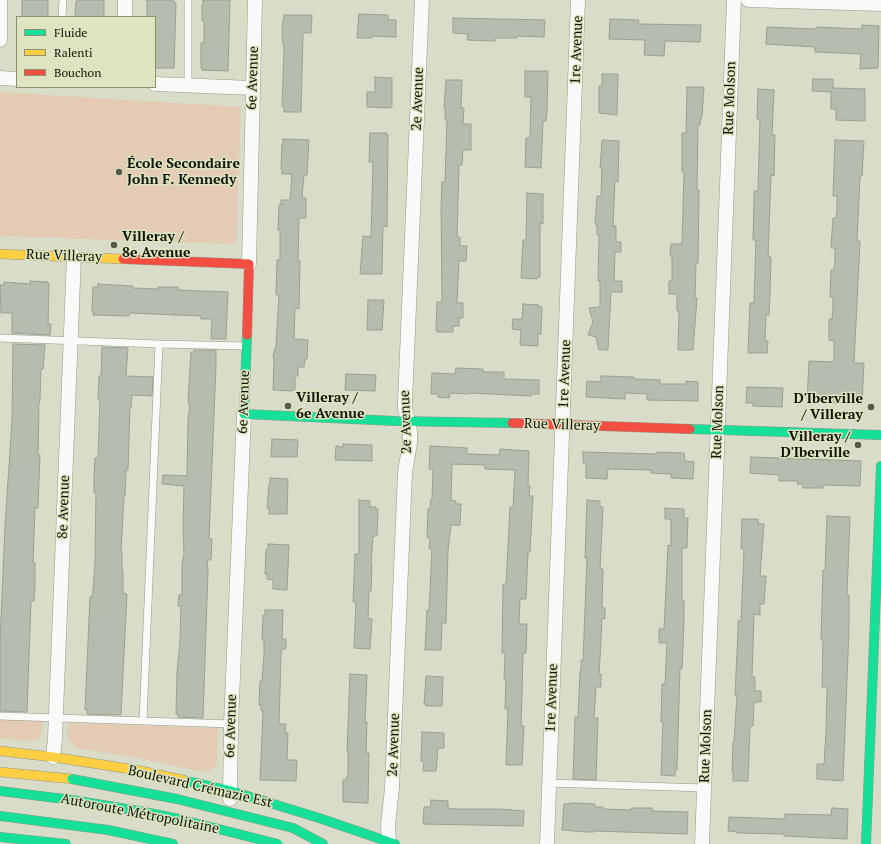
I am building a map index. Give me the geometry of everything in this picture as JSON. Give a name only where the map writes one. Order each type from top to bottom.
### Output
[{"type":"main road","name":"Rue Villeray","points":[[0,254],[249,264]]},
{"type":"main road","name":"6e Avenue","points":[[244,414],[249,264]]},
{"type":"main road","name":"Rue Villeray","points":[[244,414],[408,421],[881,435]]},
{"type":"main road","points":[[866,844],[871,788],[881,466]]},
{"type":"main road","name":"Boulevard Crémazie Est","points":[[0,751],[53,757],[136,770],[231,797],[319,818],[391,843],[408,844]]},
{"type":"main road","points":[[0,772],[72,780],[177,799],[258,818],[293,828],[323,844]]},
{"type":"main road","name":"Autoroute Métropolitaine","points":[[0,791],[65,798],[139,811],[278,844]]},
{"type":"main road","name":"Autoroute Métropolitaine","points":[[0,816],[108,830],[173,844]]},
{"type":"main road","points":[[0,837],[63,844]]},
{"type":"street","points":[[0,0],[0,40]]},
{"type":"street","points":[[125,0],[125,16]]},
{"type":"street","name":"6e Avenue","points":[[249,264],[255,0]]},
{"type":"street","name":"2e Avenue","points":[[391,843],[388,825],[392,788],[405,472],[410,443],[408,421],[404,408],[422,0]]},
{"type":"street","name":"1re Avenue","points":[[547,844],[578,0]]},
{"type":"street","name":"Rue Molson","points":[[702,844],[734,0]]},
{"type":"street","points":[[748,0],[881,4]]},
{"type":"street","points":[[0,78],[16,79]]},
{"type":"street","points":[[156,84],[252,88]]},
{"type":"street","name":"8e Avenue","points":[[53,757],[74,256]]},
{"type":"street","name":"6e Avenue","points":[[231,797],[231,724],[244,414]]},
{"type":"lane","points":[[62,16],[63,0]]},
{"type":"lane","points":[[188,0],[188,86]]},
{"type":"lane","points":[[0,338],[246,346]]},
{"type":"lane","points":[[143,721],[159,344]]},
{"type":"lane","points":[[0,716],[231,724]]},
{"type":"lane","points":[[549,783],[704,788]]},
{"type":"shaded area","name":"École Secondaire John F. Kennedy","points":[[0,92],[241,107],[236,244],[0,236]]},
{"type":"shaded area","points":[[0,719],[43,721],[42,733],[38,739],[30,741],[0,738]]},
{"type":"shaded area","points":[[68,723],[218,728],[217,763],[212,770],[204,772],[133,757],[82,749],[76,747],[69,740],[67,734]]},
{"type":"building","points":[[22,0],[48,0],[48,16],[22,16]]},
{"type":"building","points":[[104,0],[104,16],[75,16],[76,1]]},
{"type":"building","points":[[147,0],[174,0],[174,3],[176,3],[174,68],[156,68],[156,16],[147,16]]},
{"type":"building","points":[[203,0],[230,0],[228,71],[202,70],[201,68],[201,43],[204,43],[204,21],[202,21]]},
{"type":"building","points":[[359,14],[388,15],[388,20],[396,20],[396,37],[372,36],[372,38],[357,38]]},
{"type":"building","points":[[284,15],[312,15],[311,33],[303,33],[301,112],[284,112],[284,107],[282,106],[284,45],[282,32]]},
{"type":"building","points":[[453,18],[545,20],[544,37],[517,36],[517,38],[495,38],[495,41],[467,40],[468,34],[453,33]]},
{"type":"building","points":[[610,19],[639,20],[638,24],[701,25],[700,42],[665,41],[664,56],[644,55],[645,40],[609,39]]},
{"type":"building","points":[[862,25],[879,26],[878,68],[860,69],[861,54],[815,52],[815,47],[766,44],[767,27],[862,29]]},
{"type":"building","points":[[525,71],[548,71],[547,112],[546,121],[543,121],[541,168],[525,167],[526,138],[530,138],[531,97],[525,97]]},
{"type":"building","points":[[602,74],[618,74],[617,115],[599,113],[599,86],[602,86]]},
{"type":"building","points":[[375,77],[392,78],[391,108],[367,107],[367,92],[375,92]]},
{"type":"building","points":[[813,79],[833,79],[833,88],[865,89],[865,121],[836,120],[836,109],[831,109],[831,92],[812,91]]},
{"type":"building","points":[[446,80],[462,80],[461,108],[464,108],[463,124],[471,124],[471,150],[463,150],[462,165],[459,165],[457,237],[460,237],[460,246],[467,246],[466,261],[459,261],[457,303],[463,303],[463,318],[459,318],[459,326],[453,326],[453,332],[437,332],[437,302],[442,302],[441,206],[442,182],[445,182],[447,120],[445,120],[444,108]]},
{"type":"building","points":[[687,87],[704,87],[702,117],[700,125],[698,125],[698,263],[696,263],[695,298],[697,298],[693,350],[678,350],[679,311],[677,311],[677,294],[669,294],[669,281],[672,281],[672,256],[670,256],[671,244],[682,244],[684,172],[682,172],[682,133],[686,133]]},
{"type":"building","points":[[758,89],[774,90],[772,135],[775,135],[774,176],[771,175],[768,257],[771,257],[770,295],[769,315],[766,315],[765,341],[768,341],[767,353],[748,353],[750,303],[754,303],[756,240],[753,240],[754,191],[758,191],[760,119],[757,119]]},
{"type":"building","points":[[370,133],[387,133],[386,135],[388,135],[387,227],[383,226],[382,274],[360,274],[363,236],[371,237],[373,162],[369,162]]},
{"type":"building","points":[[283,139],[309,140],[307,175],[304,175],[302,198],[306,198],[306,218],[299,218],[299,309],[295,308],[294,339],[308,340],[307,359],[305,359],[304,367],[298,367],[298,376],[295,376],[295,390],[292,391],[273,390],[273,355],[276,346],[279,295],[276,295],[277,260],[280,260],[280,230],[278,230],[279,205],[281,205],[281,200],[290,200],[292,174],[282,174]]},
{"type":"building","points":[[603,140],[619,141],[618,182],[615,181],[613,226],[616,226],[616,242],[621,242],[621,252],[615,252],[614,281],[622,281],[622,292],[611,292],[608,350],[599,350],[596,337],[588,335],[593,322],[589,308],[600,307],[600,281],[598,281],[599,235],[597,235],[597,225],[595,224],[597,196],[601,196],[602,168],[600,168]]},
{"type":"building","points":[[835,140],[864,141],[862,176],[860,176],[857,241],[860,241],[854,363],[864,363],[862,404],[807,402],[809,361],[834,362],[834,341],[829,340],[829,319],[832,319],[833,297],[830,297],[831,270],[834,270],[835,259],[835,248],[831,248],[833,218],[836,218],[837,208],[837,196],[833,196]]},
{"type":"building","points":[[527,193],[543,194],[543,224],[540,223],[540,277],[537,277],[537,279],[521,278],[523,240],[526,240]]},
{"type":"building","points":[[30,281],[48,282],[49,284],[48,324],[51,324],[50,335],[12,333],[12,313],[1,313],[0,285],[4,285],[4,282],[30,284]]},
{"type":"building","points":[[98,284],[158,289],[158,287],[178,287],[178,290],[228,292],[226,339],[211,339],[212,319],[201,319],[201,316],[130,313],[129,316],[93,315],[93,287],[98,287]]},
{"type":"building","points":[[368,300],[384,300],[382,330],[367,330]]},
{"type":"building","points":[[523,304],[539,305],[539,307],[542,307],[541,334],[538,334],[538,346],[520,345],[521,330],[512,329],[513,319],[522,319]]},
{"type":"building","points":[[13,344],[45,345],[43,369],[41,369],[40,399],[38,409],[38,455],[40,455],[38,508],[35,508],[33,563],[35,563],[35,586],[34,601],[31,601],[27,712],[0,711],[0,642],[5,527],[12,420]]},
{"type":"building","points":[[102,347],[128,348],[126,376],[153,377],[152,396],[132,395],[130,408],[128,470],[126,470],[121,551],[123,593],[127,594],[121,715],[87,714],[88,710],[85,710],[90,597],[92,597],[93,591],[95,561],[96,493],[94,493],[94,475],[95,458],[98,458],[100,400],[98,400]]},
{"type":"building","points":[[194,350],[216,350],[209,539],[212,539],[211,560],[207,560],[208,571],[203,718],[178,717],[178,714],[176,714],[181,606],[178,606],[179,595],[182,595],[182,564],[184,553],[184,486],[162,484],[163,475],[187,476],[188,419],[190,405],[188,401],[191,352],[194,352]]},
{"type":"building","points":[[456,368],[483,369],[483,372],[504,372],[504,379],[539,380],[539,394],[531,394],[531,396],[450,393],[449,398],[438,397],[438,394],[431,394],[432,373],[455,374]]},
{"type":"building","points":[[346,374],[376,375],[375,391],[345,390]]},
{"type":"building","points":[[601,376],[634,377],[634,379],[660,380],[660,384],[686,384],[686,381],[698,382],[698,401],[647,400],[647,394],[625,393],[625,399],[586,397],[587,381],[601,382]]},
{"type":"building","points":[[747,387],[783,388],[782,407],[753,406],[753,403],[746,403]]},
{"type":"building","points":[[272,439],[298,440],[297,457],[271,457]]},
{"type":"building","points":[[343,444],[372,445],[372,461],[335,460],[336,446],[343,447]]},
{"type":"building","points":[[430,446],[467,448],[467,454],[499,455],[500,449],[529,451],[528,486],[530,486],[529,496],[533,496],[530,552],[528,552],[526,599],[520,599],[519,624],[527,624],[526,653],[523,653],[521,726],[524,726],[522,765],[506,765],[508,709],[505,709],[505,653],[502,653],[503,584],[506,584],[510,507],[513,507],[515,470],[485,469],[485,465],[452,464],[451,500],[456,501],[456,504],[461,504],[460,525],[451,525],[448,550],[446,623],[442,623],[441,650],[425,650],[427,610],[429,610],[432,549],[429,549],[430,539],[427,537],[428,509],[430,509],[432,499],[433,469],[429,469]]},
{"type":"building","points":[[583,452],[657,454],[657,452],[684,453],[685,461],[694,462],[693,479],[671,478],[671,474],[651,473],[651,470],[608,469],[607,479],[586,478],[586,463],[583,463]]},
{"type":"building","points":[[751,457],[861,461],[860,486],[823,485],[823,488],[803,488],[803,484],[797,484],[798,481],[779,481],[779,475],[750,473]]},
{"type":"building","points":[[270,478],[288,479],[287,514],[269,514],[269,508],[267,508]]},
{"type":"building","points":[[359,500],[370,501],[370,507],[376,507],[376,509],[378,509],[377,535],[373,537],[371,591],[369,593],[368,619],[372,619],[370,649],[354,648],[356,602],[353,602],[355,554],[359,554]]},
{"type":"building","points":[[587,500],[600,501],[600,507],[603,507],[600,569],[603,569],[602,608],[605,608],[605,619],[602,618],[599,674],[601,674],[601,687],[596,687],[594,718],[598,718],[596,780],[573,779],[575,717],[578,717],[581,660],[583,661],[587,558],[585,558]]},
{"type":"building","points":[[665,508],[684,509],[684,518],[688,518],[687,548],[682,548],[682,601],[684,601],[684,620],[682,669],[680,668],[677,770],[675,770],[675,776],[661,775],[663,722],[661,722],[662,684],[665,684],[667,643],[659,643],[659,629],[664,629],[668,545],[671,546],[671,519],[665,519]]},
{"type":"building","points":[[827,516],[850,517],[847,595],[849,595],[849,629],[843,781],[817,779],[817,764],[824,764],[826,733],[827,687],[822,687],[823,640],[821,640],[823,570],[825,570]]},
{"type":"building","points":[[742,519],[758,519],[758,524],[764,524],[760,576],[766,576],[764,604],[760,604],[760,615],[754,614],[752,677],[755,677],[755,691],[761,691],[761,702],[754,702],[753,726],[750,726],[748,781],[733,781],[733,742],[737,695],[735,695],[738,621],[741,621],[744,549],[741,549]]},
{"type":"building","points":[[268,544],[289,545],[287,590],[273,589],[273,580],[267,579],[267,574],[265,574],[266,550],[268,549]]},
{"type":"building","points":[[265,610],[283,610],[282,639],[286,639],[286,649],[282,649],[281,655],[279,724],[286,724],[285,733],[288,733],[287,760],[297,760],[296,781],[260,780],[263,711],[261,711],[261,705],[259,705],[260,681],[262,681],[264,655],[264,640],[262,640],[263,615],[265,615]]},
{"type":"building","points":[[350,674],[367,675],[365,722],[367,722],[366,753],[369,753],[368,803],[343,802],[343,780],[346,780],[348,773],[347,751]]},
{"type":"building","points":[[427,676],[443,677],[442,706],[426,706],[426,704],[424,704]]},
{"type":"building","points":[[422,732],[444,733],[444,748],[438,748],[436,771],[423,771],[424,762],[421,761]]},
{"type":"building","points":[[431,800],[448,801],[448,808],[454,809],[499,809],[524,811],[523,826],[423,824],[424,807],[430,807]]},
{"type":"building","points":[[564,804],[595,804],[595,807],[603,807],[603,809],[631,810],[631,808],[652,808],[652,811],[688,812],[687,834],[586,832],[562,830]]},
{"type":"building","points":[[832,808],[848,809],[847,839],[784,836],[784,834],[737,833],[728,831],[729,817],[785,819],[785,814],[831,815]]},
{"type":"traffic: fast","points":[[247,335],[244,414],[395,421],[512,423]]},
{"type":"traffic: fast","points":[[690,429],[881,435]]},
{"type":"traffic: fast","points":[[866,844],[881,466]]},
{"type":"traffic: fast","points":[[72,779],[177,799],[293,828]]},
{"type":"traffic: fast","points":[[183,780],[231,791],[319,818],[395,844]]},
{"type":"traffic: fast","points":[[0,791],[72,800],[139,811],[179,819],[278,844]]},
{"type":"traffic: fast","points":[[0,816],[108,830],[173,844]]},
{"type":"traffic: fast","points":[[293,828],[323,844]]},
{"type":"traffic: fast","points":[[0,837],[66,844]]},
{"type":"traffic: slow","points":[[0,254],[123,259]]},
{"type":"traffic: slow","points":[[0,751],[53,757],[136,770],[183,780]]},
{"type":"traffic: slow","points":[[0,772],[72,779]]},
{"type":"traffic: jam","points":[[123,259],[249,264],[247,335]]},
{"type":"traffic: jam","points":[[512,423],[690,429]]},
{"type":"place","name":"École Secondaire John F. Kennedy","points":[[119,172]]},
{"type":"place","name":"Villeray / 8e Avenue","points":[[114,245]]},
{"type":"place","name":"Villeray / 6e Avenue","points":[[288,406]]},
{"type":"place","name":"D'Iberville / Villeray","points":[[871,407]]},
{"type":"place","name":"Villeray / D'Iberville","points":[[858,445]]}]
